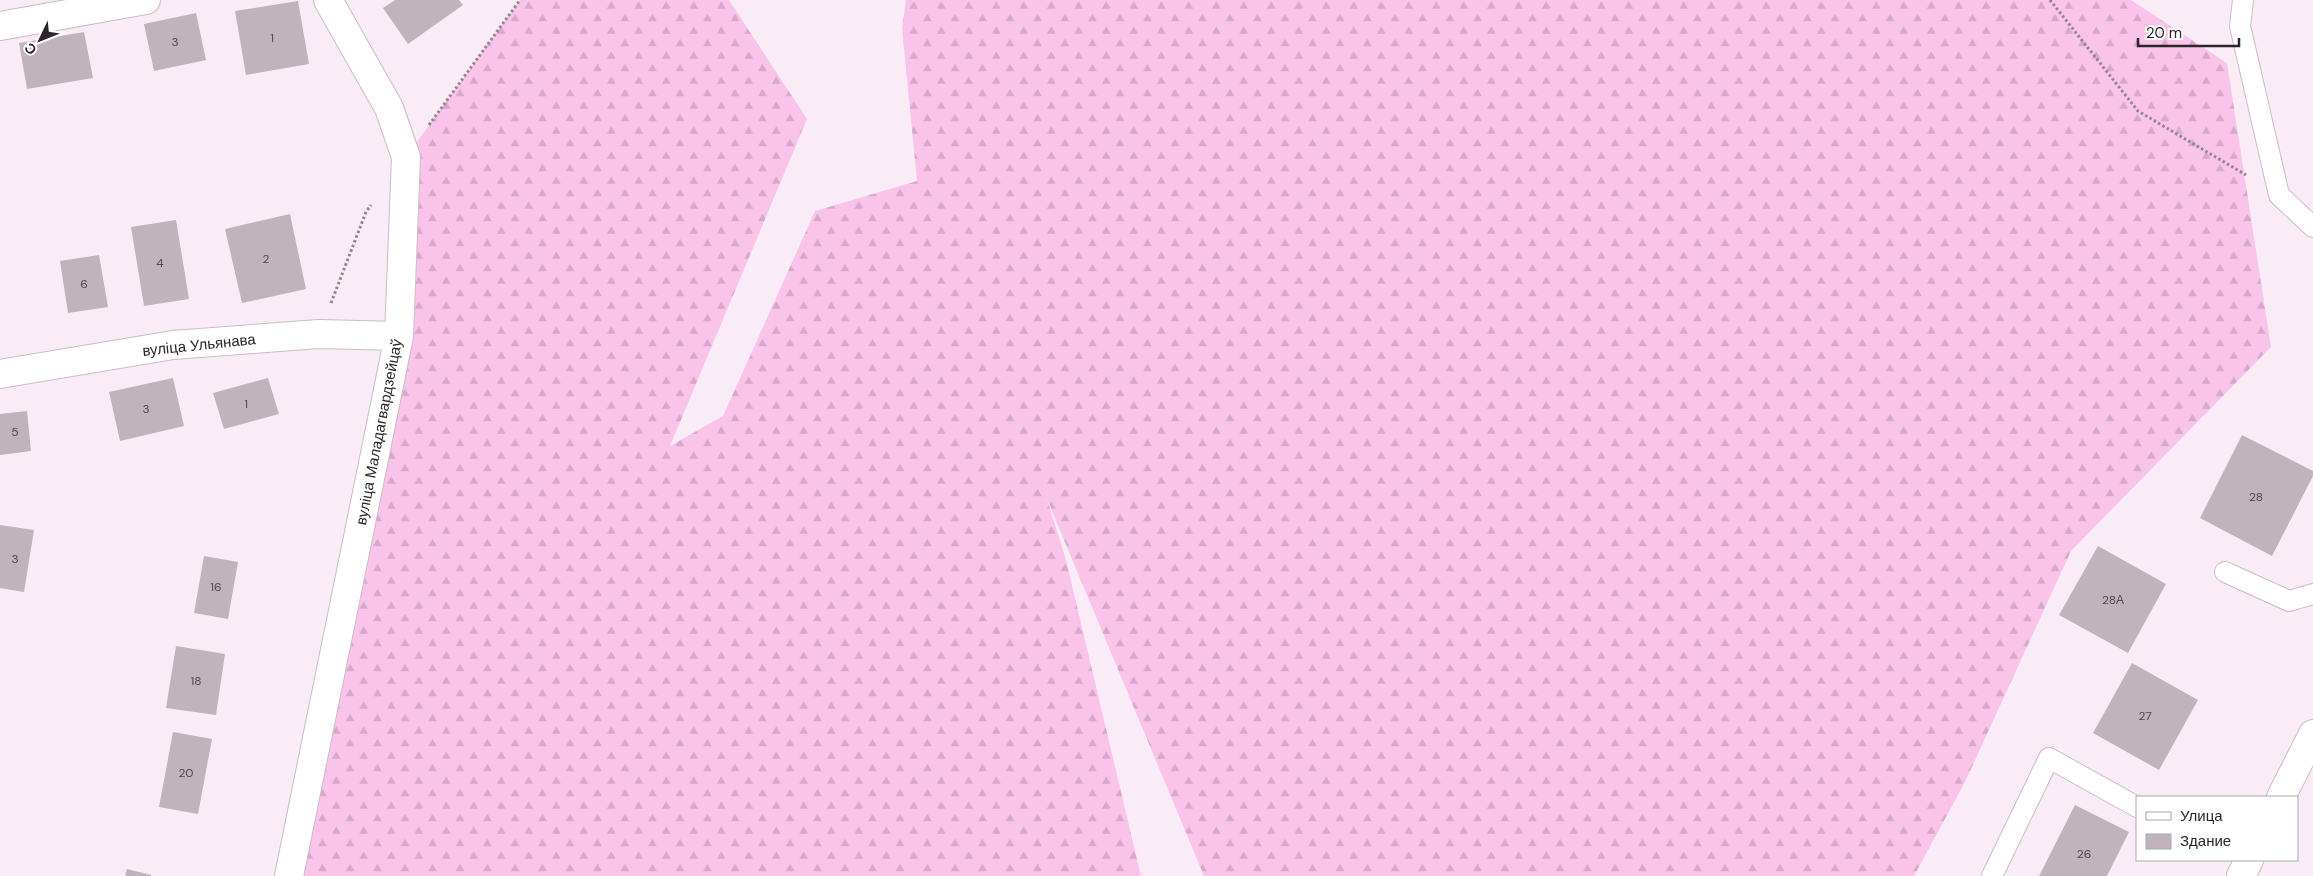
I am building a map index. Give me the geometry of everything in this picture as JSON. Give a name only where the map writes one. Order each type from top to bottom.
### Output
[{"type":"street","points":[[0,26],[146,0]]},
{"type":"street","name":"вуліца Маладагвардзейцаў","points":[[289,876],[400,336],[406,156],[389,108],[328,0]]},
{"type":"street","name":"вуліца Ульянава","points":[[0,374],[173,345],[319,334],[400,336]]},
{"type":"street","points":[[2282,796],[2313,734]]},
{"type":"lane","points":[[2244,0],[2240,26],[2279,195],[2313,227]]},
{"type":"lane","points":[[2225,572],[2289,602],[2313,594]]},
{"type":"lane","points":[[1992,876],[2050,758],[2136,806]]},
{"type":"path","points":[[406,156],[520,0]]},
{"type":"path","points":[[2050,0],[2138,111],[2279,195]]},
{"type":"path","points":[[319,334],[366,212],[372,204]]},
{"type":"green space","points":[[520,0],[729,0],[807,119],[670,446],[723,416],[815,211],[917,181],[902,28],[906,0],[2131,0],[2227,63],[2271,347],[2071,551],[1965,782],[1914,876],[1204,876],[1047,499],[1066,560],[1141,876],[299,876],[399,336],[406,157]]},
{"type":"building","points":[[395,0],[459,0],[463,5],[408,44],[383,8]]},
{"type":"building","points":[[298,1],[309,64],[246,75],[235,11]]},
{"type":"building","points":[[196,13],[206,60],[154,71],[144,24]]},
{"type":"building","points":[[84,32],[93,78],[27,89],[19,43]]},
{"type":"building","points":[[290,214],[306,289],[242,303],[225,229]]},
{"type":"building","points":[[176,220],[189,299],[144,306],[131,227]]},
{"type":"building","points":[[99,255],[108,307],[68,313],[60,261]]},
{"type":"building","points":[[173,378],[184,426],[120,441],[109,392]]},
{"type":"building","points":[[268,378],[279,414],[224,429],[213,393]]},
{"type":"building","points":[[27,411],[31,451],[0,455],[0,414]]},
{"type":"building","points":[[2242,435],[2313,471],[2313,476],[2272,556],[2200,518]]},
{"type":"building","points":[[0,525],[34,530],[24,592],[0,588]]},
{"type":"building","points":[[2098,546],[2166,584],[2128,653],[2059,615]]},
{"type":"building","points":[[204,556],[238,562],[228,619],[194,613]]},
{"type":"building","points":[[176,646],[225,654],[216,715],[166,708]]},
{"type":"building","points":[[2132,663],[2198,700],[2159,770],[2093,733]]},
{"type":"building","points":[[173,732],[212,739],[198,814],[159,807]]},
{"type":"building","points":[[2075,805],[2129,832],[2107,876],[2039,876]]},
{"type":"building","points":[[127,869],[151,875],[151,876],[125,876]]}]
